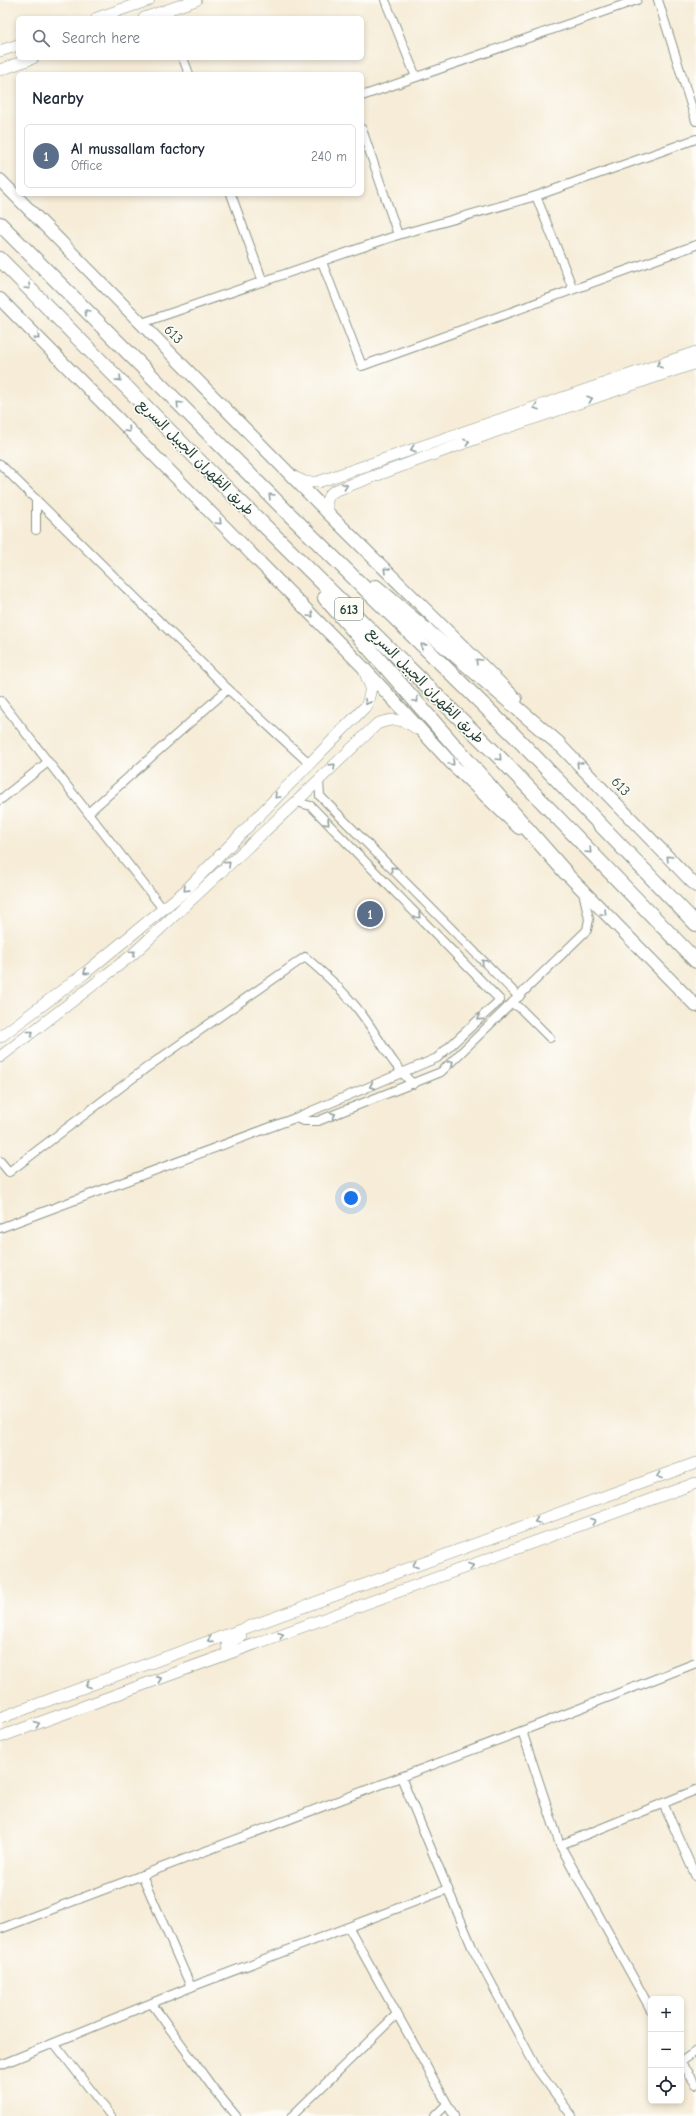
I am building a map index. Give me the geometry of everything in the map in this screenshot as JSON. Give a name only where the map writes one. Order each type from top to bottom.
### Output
[{"type":"highway","points":[[0,218],[34,258]]},
{"type":"highway","name":"طريق الظهران الجبيل السريع","points":[[0,224],[284,509],[514,735],[696,924]]},
{"type":"highway","name":"طريق الظهران الجبيل السريع","points":[[0,260],[212,474],[496,755],[696,961]]},
{"type":"highway","points":[[212,474],[378,656],[566,873]]},
{"type":"highway","points":[[284,509],[560,744]]},
{"type":"main road","name":"613","points":[[0,180],[329,514],[467,649],[696,886]]},
{"type":"main road","points":[[0,299],[362,666],[452,764],[566,873],[696,1006]]},
{"type":"street","points":[[103,16],[149,0]]},
{"type":"street","points":[[156,16],[168,14],[196,0]]},
{"type":"street","points":[[385,0],[416,77]]},
{"type":"street","points":[[364,95],[637,0]]},
{"type":"street","points":[[658,0],[696,121]]},
{"type":"street","points":[[0,51],[16,46]]},
{"type":"street","points":[[0,70],[28,60]]},
{"type":"street","points":[[184,60],[188,72]]},
{"type":"street","points":[[364,135],[398,236]]},
{"type":"street","points":[[142,323],[398,236],[536,196],[696,139]]},
{"type":"street","points":[[232,196],[262,282]]},
{"type":"street","points":[[536,196],[574,289]]},
{"type":"street","points":[[322,262],[362,366],[696,245]]},
{"type":"street","points":[[294,477],[306,482],[318,482],[696,352]]},
{"type":"street","points":[[329,514],[327,500],[329,495],[334,491],[494,432],[696,363]]},
{"type":"street","points":[[0,464],[228,689],[309,763]]},
{"type":"street","points":[[36,499],[36,530]]},
{"type":"street","points":[[0,1037],[85,973],[185,891],[367,705],[371,688],[362,666]]},
{"type":"street","points":[[88,813],[228,689]]},
{"type":"street","points":[[0,700],[163,909]]},
{"type":"street","points":[[0,1057],[132,955],[377,724],[387,720],[396,719],[406,722],[425,735]]},
{"type":"street","points":[[0,800],[48,762]]},
{"type":"street","points":[[319,780],[320,796],[518,998]]},
{"type":"street","points":[[296,802],[311,806],[500,1000],[510,1006],[519,1007],[550,1038]]},
{"type":"street","points":[[357,854],[381,857]]},
{"type":"street","points":[[295,1118],[304,1121],[318,1121],[441,1072],[587,930],[589,919],[583,892]]},
{"type":"street","points":[[0,1161],[9,1172],[146,1068],[305,957],[318,968],[362,1014],[402,1074],[414,1084]]},
{"type":"street","points":[[0,1228],[295,1118],[402,1074],[437,1058],[500,1000]]},
{"type":"street","points":[[0,1718],[696,1463]]},
{"type":"street","points":[[0,1737],[696,1483]]},
{"type":"street","points":[[395,1593],[425,1576],[451,1567],[453,1562],[451,1557],[442,1555]]},
{"type":"street","points":[[238,1650],[228,1650],[226,1646],[228,1642],[262,1629],[282,1614]]},
{"type":"street","points":[[0,1929],[522,1731],[696,1663]]},
{"type":"street","points":[[522,1731],[560,1845],[648,2005]]},
{"type":"street","points":[[401,1777],[472,1947],[537,2070],[572,2116]]},
{"type":"street","points":[[560,1845],[696,1790]]},
{"type":"street","points":[[663,1803],[696,1877]]},
{"type":"street","points":[[142,1875],[191,1987]]},
{"type":"street","points":[[0,2065],[55,2044],[191,1987],[448,1889]]},
{"type":"street","points":[[349,1928],[454,2116]]},
{"type":"street","points":[[152,2004],[213,2088],[236,2116]]},
{"type":"street","points":[[292,2116],[397,2014]]},
{"type":"street","points":[[55,2044],[111,2116]]},
{"type":"street","points":[[684,2061],[696,2051]]},
{"type":"street","points":[[684,2067],[696,2084]]},
{"type":"street","points":[[435,2116],[447,2104]]},
{"type":"place","name":"Al mussallam factory","points":[[370,914]]}]
